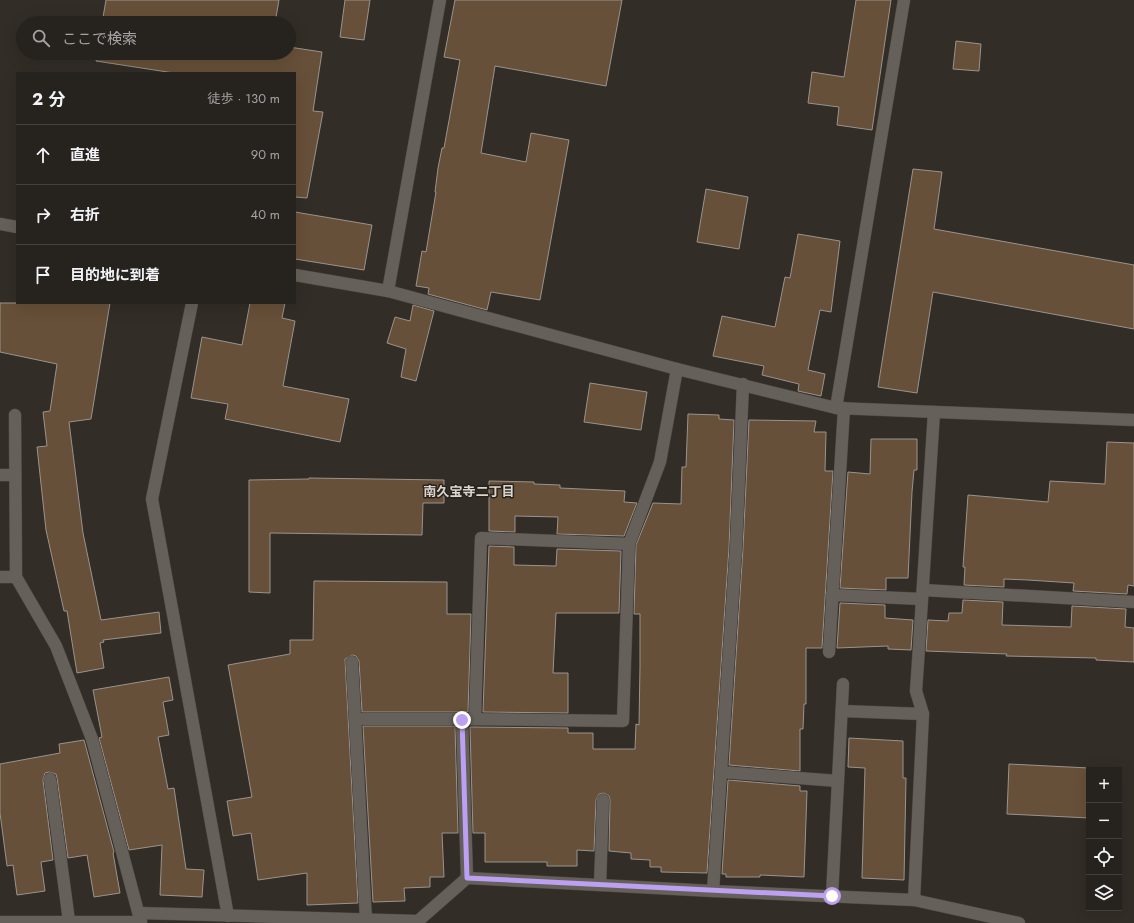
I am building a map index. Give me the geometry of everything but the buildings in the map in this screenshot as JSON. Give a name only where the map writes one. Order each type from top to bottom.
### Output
[{"type":"street","points":[[388,291],[440,0]]},
{"type":"street","points":[[829,652],[840,408],[904,0]]},
{"type":"street","points":[[0,224],[16,227]]},
{"type":"street","points":[[296,275],[388,291],[677,369],[840,408],[1134,420]]},
{"type":"street","points":[[192,304],[152,499],[228,916]]},
{"type":"street","points":[[356,719],[623,721],[629,544],[660,462],[677,369]]},
{"type":"street","points":[[713,891],[736,548],[743,384]]},
{"type":"street","points":[[914,900],[923,714],[916,691],[934,412]]},
{"type":"street","points":[[15,415],[16,577],[56,646],[92,739],[140,919]]},
{"type":"street","points":[[0,475],[15,476]]},
{"type":"street","points":[[475,719],[481,538],[629,544]]},
{"type":"street","points":[[0,576],[16,577]]},
{"type":"street","points":[[832,595],[922,595],[1134,602]]},
{"type":"street","points":[[352,662],[366,920]]},
{"type":"street","points":[[832,896],[843,684]]},
{"type":"street","points":[[842,711],[923,714]]},
{"type":"street","points":[[462,720],[467,878]]},
{"type":"street","points":[[721,772],[838,781]]},
{"type":"street","points":[[50,779],[69,921]]},
{"type":"street","points":[[600,885],[603,800]]},
{"type":"street","points":[[0,922],[228,916],[418,921],[467,878],[914,900],[1019,923]]},
{"type":"district","name":"南久宝寺二丁目","points":[[469,491]]},
{"type":"route","points":[[462,720],[467,878],[832,896]]}]
